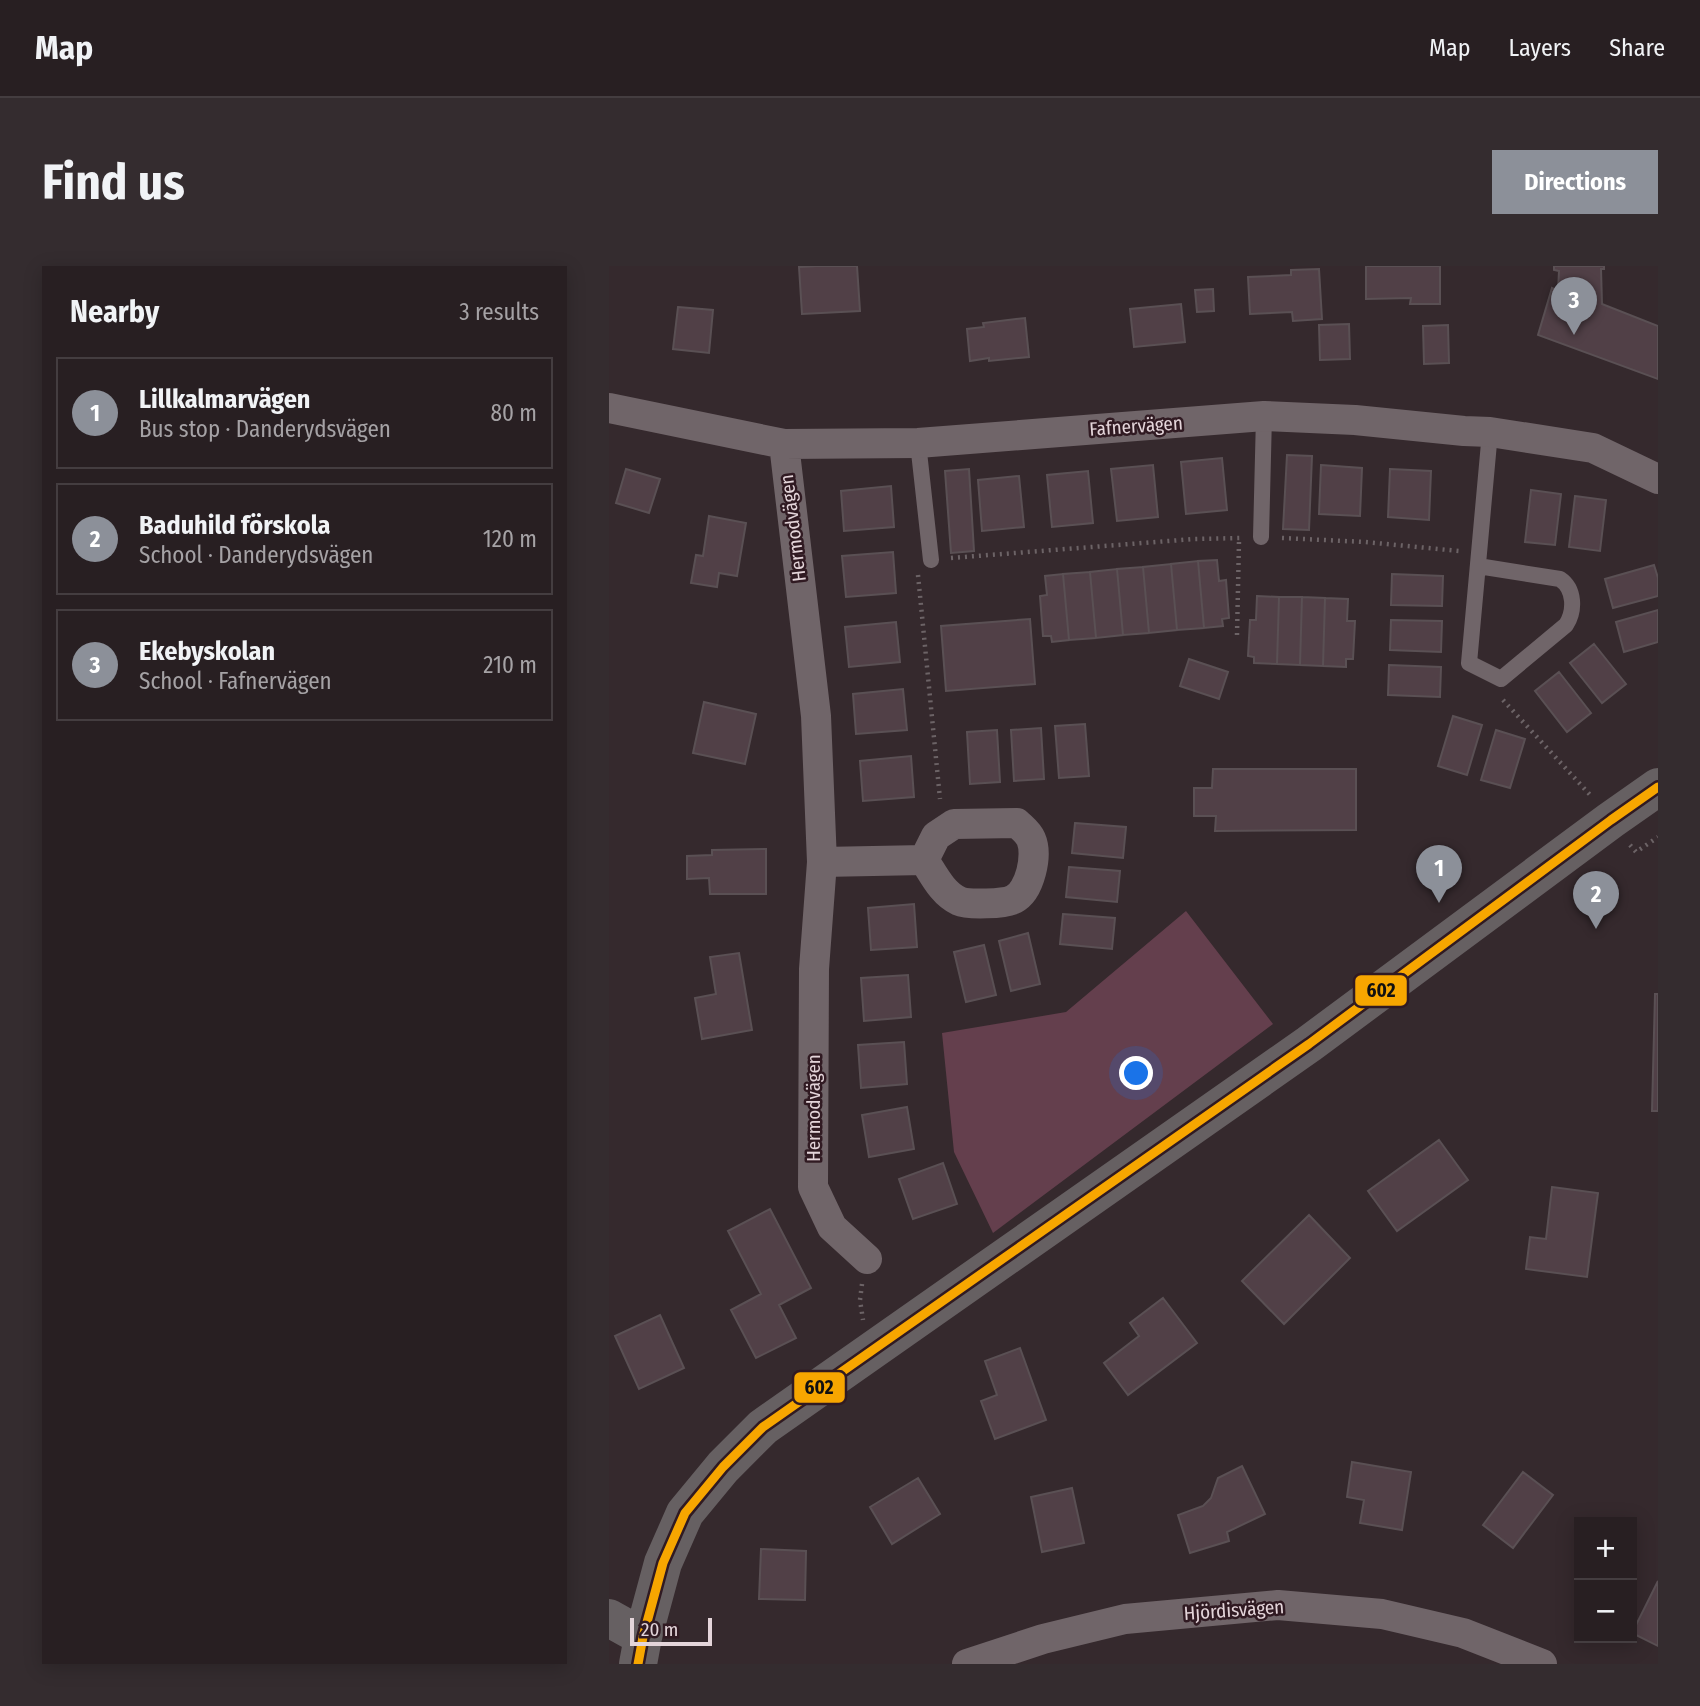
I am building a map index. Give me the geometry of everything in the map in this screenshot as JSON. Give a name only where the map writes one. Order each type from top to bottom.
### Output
[{"type":"street","name":"Fafnervägen","points":[[609,408],[784,444],[918,443],[1264,416],[1355,420],[1490,432],[1593,448],[1658,479]]},
{"type":"street","name":"Hermodvägen","points":[[784,444],[815,716],[823,862],[814,969],[813,1187],[832,1227],[867,1259]]},
{"type":"street","points":[[641,1651],[663,1563],[685,1513],[723,1467],[763,1427],[1308,1044],[1658,787]]},
{"type":"street","points":[[1017,823],[1032,841],[1033,865],[1027,884],[1014,899],[981,904],[961,902],[943,889],[924,860],[936,836],[954,824],[1017,823]]},
{"type":"street","points":[[823,862],[924,860]]},
{"type":"street","name":"Hjördisvägen","points":[[967,1664],[1043,1639],[1125,1619],[1278,1605],[1382,1614],[1463,1633],[1542,1664]]},
{"type":"street","points":[[609,1618],[641,1651]]},
{"type":"lane","points":[[1261,537],[1264,416]]},
{"type":"lane","points":[[1479,559],[1560,579],[1565,583],[1571,598],[1570,618],[1566,625],[1501,679],[1469,663],[1490,432]]},
{"type":"lane","points":[[918,443],[931,560]]},
{"type":"path","points":[[943,832],[917,573],[931,560],[1194,539],[1261,537],[1365,542],[1479,559]]},
{"type":"path","points":[[1237,635],[1240,538]]},
{"type":"path","points":[[1501,679],[1501,697],[1598,804]]},
{"type":"path","points":[[865,1325],[861,1318],[860,1300],[867,1259]]},
{"type":"shaded area","points":[[1186,911],[1273,1024],[993,1233],[954,1152],[942,1033],[1066,1012]]},
{"type":"building","points":[[857,266],[860,311],[802,314],[799,267]]},
{"type":"building","points":[[1366,266],[1440,266],[1440,304],[1410,304],[1411,298],[1366,299]]},
{"type":"building","points":[[1554,266],[1604,266],[1604,269],[1601,269],[1602,304],[1658,326],[1658,379],[1538,335],[1552,288],[1558,291],[1559,271],[1554,270]]},
{"type":"building","points":[[1319,269],[1322,319],[1293,321],[1292,312],[1250,314],[1248,277],[1291,275],[1291,270]]},
{"type":"building","points":[[1213,289],[1214,311],[1197,312],[1195,290]]},
{"type":"building","points":[[1181,304],[1185,342],[1134,347],[1130,309]]},
{"type":"building","points":[[678,307],[713,310],[709,353],[673,349]]},
{"type":"building","points":[[1025,318],[1029,357],[970,361],[967,329],[984,327],[983,323]]},
{"type":"building","points":[[1349,324],[1350,359],[1320,360],[1319,325]]},
{"type":"building","points":[[1448,325],[1449,363],[1424,364],[1423,326]]},
{"type":"building","points":[[1287,455],[1312,456],[1309,530],[1283,529]]},
{"type":"building","points":[[1222,458],[1227,510],[1186,514],[1181,462]]},
{"type":"building","points":[[1153,465],[1158,517],[1117,521],[1111,469]]},
{"type":"building","points":[[1321,465],[1362,468],[1360,516],[1319,514]]},
{"type":"building","points":[[626,469],[660,479],[649,513],[616,503]]},
{"type":"building","points":[[969,469],[974,551],[951,553],[945,471]]},
{"type":"building","points":[[1390,469],[1431,471],[1429,520],[1388,517]]},
{"type":"building","points":[[1088,471],[1093,523],[1052,527],[1047,475]]},
{"type":"building","points":[[1019,476],[1024,527],[982,531],[978,480]]},
{"type":"building","points":[[891,486],[894,527],[844,531],[841,491]]},
{"type":"building","points":[[1531,490],[1561,494],[1555,545],[1525,542]]},
{"type":"building","points":[[1575,496],[1606,500],[1600,551],[1569,547]]},
{"type":"building","points":[[709,516],[746,523],[737,576],[719,573],[717,587],[691,583],[696,555],[703,556]]},
{"type":"building","points":[[893,552],[896,593],[846,597],[842,556]]},
{"type":"building","points":[[1217,560],[1219,581],[1226,580],[1229,618],[1222,619],[1223,626],[1204,628],[1198,561]]},
{"type":"building","points":[[1198,561],[1204,628],[1177,630],[1171,564]]},
{"type":"building","points":[[1171,564],[1177,630],[1149,633],[1143,567]]},
{"type":"building","points":[[1654,565],[1658,578],[1658,596],[1613,608],[1605,579]]},
{"type":"building","points":[[1143,567],[1149,633],[1123,635],[1117,569]]},
{"type":"building","points":[[1117,569],[1123,635],[1096,638],[1090,572]]},
{"type":"building","points":[[1090,572],[1096,638],[1069,640],[1063,574]]},
{"type":"building","points":[[1063,574],[1069,640],[1052,642],[1051,636],[1043,636],[1040,596],[1047,595],[1045,576]]},
{"type":"building","points":[[1392,574],[1443,576],[1442,606],[1391,605]]},
{"type":"building","points":[[1257,596],[1279,597],[1277,664],[1254,663],[1254,657],[1248,656],[1250,620],[1256,620]]},
{"type":"building","points":[[1279,597],[1302,597],[1300,665],[1277,664]]},
{"type":"building","points":[[1302,597],[1325,598],[1323,666],[1300,665]]},
{"type":"building","points":[[1325,598],[1348,599],[1347,621],[1355,621],[1353,659],[1346,659],[1346,667],[1323,666]]},
{"type":"building","points":[[1658,610],[1658,642],[1624,652],[1616,622]]},
{"type":"building","points":[[1030,619],[1035,684],[946,691],[941,626]]},
{"type":"building","points":[[1391,620],[1442,621],[1441,652],[1390,650]]},
{"type":"building","points":[[896,622],[900,662],[849,667],[845,627]]},
{"type":"building","points":[[1594,644],[1626,684],[1602,703],[1570,663]]},
{"type":"building","points":[[1189,659],[1228,672],[1219,699],[1180,686]]},
{"type":"building","points":[[1389,665],[1441,667],[1440,697],[1388,695]]},
{"type":"building","points":[[1559,672],[1591,713],[1567,732],[1535,691]]},
{"type":"building","points":[[903,689],[907,730],[856,734],[853,694]]},
{"type":"building","points":[[704,702],[756,714],[745,764],[693,753]]},
{"type":"building","points":[[1453,716],[1482,725],[1467,775],[1438,766]]},
{"type":"building","points":[[1085,724],[1089,776],[1059,778],[1055,726]]},
{"type":"building","points":[[1041,728],[1044,779],[1014,781],[1011,730]]},
{"type":"building","points":[[997,730],[1000,782],[970,784],[967,732]]},
{"type":"building","points":[[1496,730],[1525,739],[1510,788],[1481,780]]},
{"type":"building","points":[[911,756],[914,797],[863,801],[860,761]]},
{"type":"building","points":[[1213,769],[1356,769],[1356,830],[1215,831],[1216,816],[1194,816],[1194,788],[1212,788]]},
{"type":"building","points":[[1075,823],[1126,827],[1123,858],[1072,853]]},
{"type":"building","points":[[766,849],[766,894],[710,894],[709,878],[687,879],[687,856],[712,855],[712,850]]},
{"type":"building","points":[[1069,867],[1120,871],[1117,902],[1066,897]]},
{"type":"building","points":[[914,904],[917,947],[871,950],[868,908]]},
{"type":"building","points":[[1063,914],[1115,918],[1112,949],[1060,944]]},
{"type":"building","points":[[1028,933],[1040,984],[1011,991],[999,941]]},
{"type":"building","points":[[984,945],[996,995],[966,1002],[954,952]]},
{"type":"building","points":[[739,953],[752,1030],[702,1039],[695,998],[716,994],[710,957]]},
{"type":"building","points":[[908,975],[911,1017],[864,1021],[861,978]]},
{"type":"building","points":[[1655,994],[1658,994],[1658,1111],[1652,1111]]},
{"type":"building","points":[[904,1042],[907,1084],[861,1088],[858,1045]]},
{"type":"building","points":[[907,1107],[914,1149],[869,1157],[862,1115]]},
{"type":"building","points":[[1439,1140],[1468,1180],[1397,1231],[1368,1191]]},
{"type":"building","points":[[943,1163],[957,1204],[913,1219],[899,1179]]},
{"type":"building","points":[[1552,1187],[1598,1193],[1587,1277],[1526,1269],[1530,1237],[1546,1239]]},
{"type":"building","points":[[770,1209],[811,1288],[779,1305],[796,1338],[756,1358],[731,1310],[761,1294],[728,1231]]},
{"type":"building","points":[[1309,1215],[1350,1258],[1284,1324],[1242,1281]]},
{"type":"building","points":[[1163,1298],[1197,1343],[1128,1395],[1104,1363],[1139,1336],[1130,1323]]},
{"type":"building","points":[[660,1315],[684,1368],[639,1389],[615,1336]]},
{"type":"building","points":[[1020,1348],[1046,1420],[995,1439],[981,1401],[997,1395],[985,1361]]},
{"type":"building","points":[[1352,1462],[1411,1472],[1402,1530],[1360,1523],[1364,1500],[1347,1497]]},
{"type":"building","points":[[1242,1466],[1265,1514],[1227,1532],[1229,1541],[1190,1553],[1178,1515],[1203,1506],[1211,1498],[1218,1478]]},
{"type":"building","points":[[1523,1472],[1553,1495],[1513,1548],[1483,1525]]},
{"type":"building","points":[[918,1478],[940,1514],[892,1544],[870,1507]]},
{"type":"building","points":[[1072,1488],[1084,1543],[1042,1552],[1031,1497]]},
{"type":"building","points":[[761,1549],[806,1551],[805,1600],[759,1599]]},
{"type":"building","points":[[1658,1581],[1658,1646],[1637,1636],[1637,1623]]},
{"type":"transit line","name":"602","points":[[638,1664],[663,1563],[685,1513],[723,1467],[763,1427],[1309,1044],[1658,787]]},
{"type":"place","name":"Ekebyskolan","points":[[1574,335]]},
{"type":"place","name":"Lillkalmarvägen","points":[[1439,903]]},
{"type":"place","name":"Baduhild förskola","points":[[1596,929]]}]
